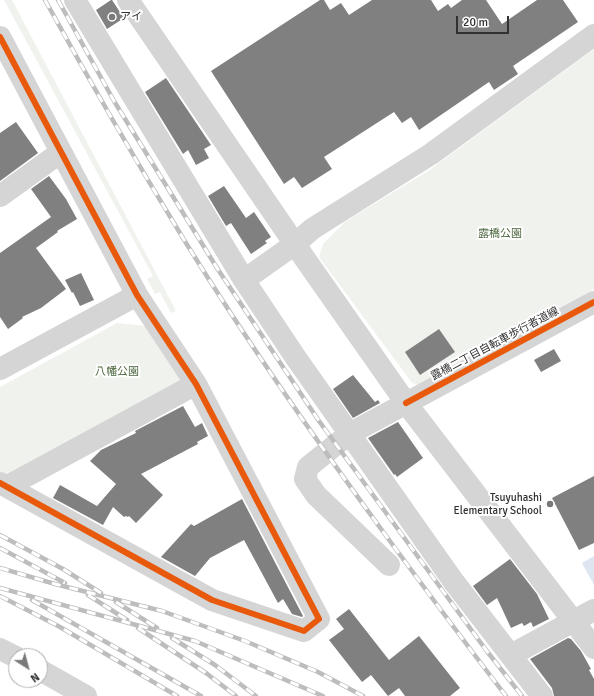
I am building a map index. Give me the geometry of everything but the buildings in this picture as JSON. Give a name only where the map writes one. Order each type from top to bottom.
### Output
[{"type":"street","points":[[75,0],[244,280],[296,358],[454,582],[542,696]]},
{"type":"street","points":[[128,0],[406,403],[594,648]]},
{"type":"street","points":[[244,280],[295,244],[312,229],[431,154],[594,35]]},
{"type":"street","points":[[0,38],[136,295],[196,384],[319,618],[304,631],[212,600],[4,485]]},
{"type":"street","points":[[0,196],[61,152]]},
{"type":"street","points":[[0,369],[136,295]]},
{"type":"street","name":"露橋二丁目自転車歩行者道線","points":[[390,566],[316,495],[305,479],[308,467],[349,434],[594,302]]},
{"type":"street","points":[[4,485],[196,384]]},
{"type":"street","points":[[511,655],[594,610]]},
{"type":"street","points":[[48,675],[86,696]]},
{"type":"green space","points":[[4,0],[12,0],[176,311],[171,313],[160,292],[155,294],[147,279],[153,276]]},
{"type":"green space","name":"露橋公園","points":[[594,49],[594,289],[418,385],[412,383],[319,257],[323,244],[346,221],[428,171]]},
{"type":"green space","name":"八幡公園","points":[[117,323],[147,326],[180,376],[179,387],[5,479],[0,477],[0,387]]},
{"type":"shaded area","points":[[594,556],[594,585],[582,563]]},
{"type":"railway","points":[[45,0],[96,92],[150,183],[236,321],[341,473],[436,604],[506,696]]},
{"type":"railway","points":[[58,0],[114,101],[217,268],[319,421],[486,650],[522,696]]},
{"type":"railway","points":[[0,535],[63,569],[101,593]]},
{"type":"railway","points":[[0,548],[65,583]]},
{"type":"railway","points":[[0,568],[55,584],[162,611],[245,641],[318,672],[363,696]]},
{"type":"railway","points":[[0,588],[195,641],[323,696]]},
{"type":"railway","points":[[88,595],[127,620]]},
{"type":"railway","points":[[0,596],[60,627],[177,696]]},
{"type":"railway","points":[[32,600],[201,696]]},
{"type":"railway","points":[[116,602],[157,628]]},
{"type":"railway","points":[[138,628],[206,673],[236,696]]},
{"type":"railway","points":[[172,638],[215,665],[256,696]]},
{"type":"cycle path","points":[[0,37],[137,295],[196,384],[319,619],[304,631],[212,600],[0,483]]},
{"type":"cycle path","points":[[406,403],[594,302]]},
{"type":"place","name":"アイ","points":[[112,17]]},
{"type":"place","name":"Tsuyuhashi Elementary School","points":[[550,504]]}]
